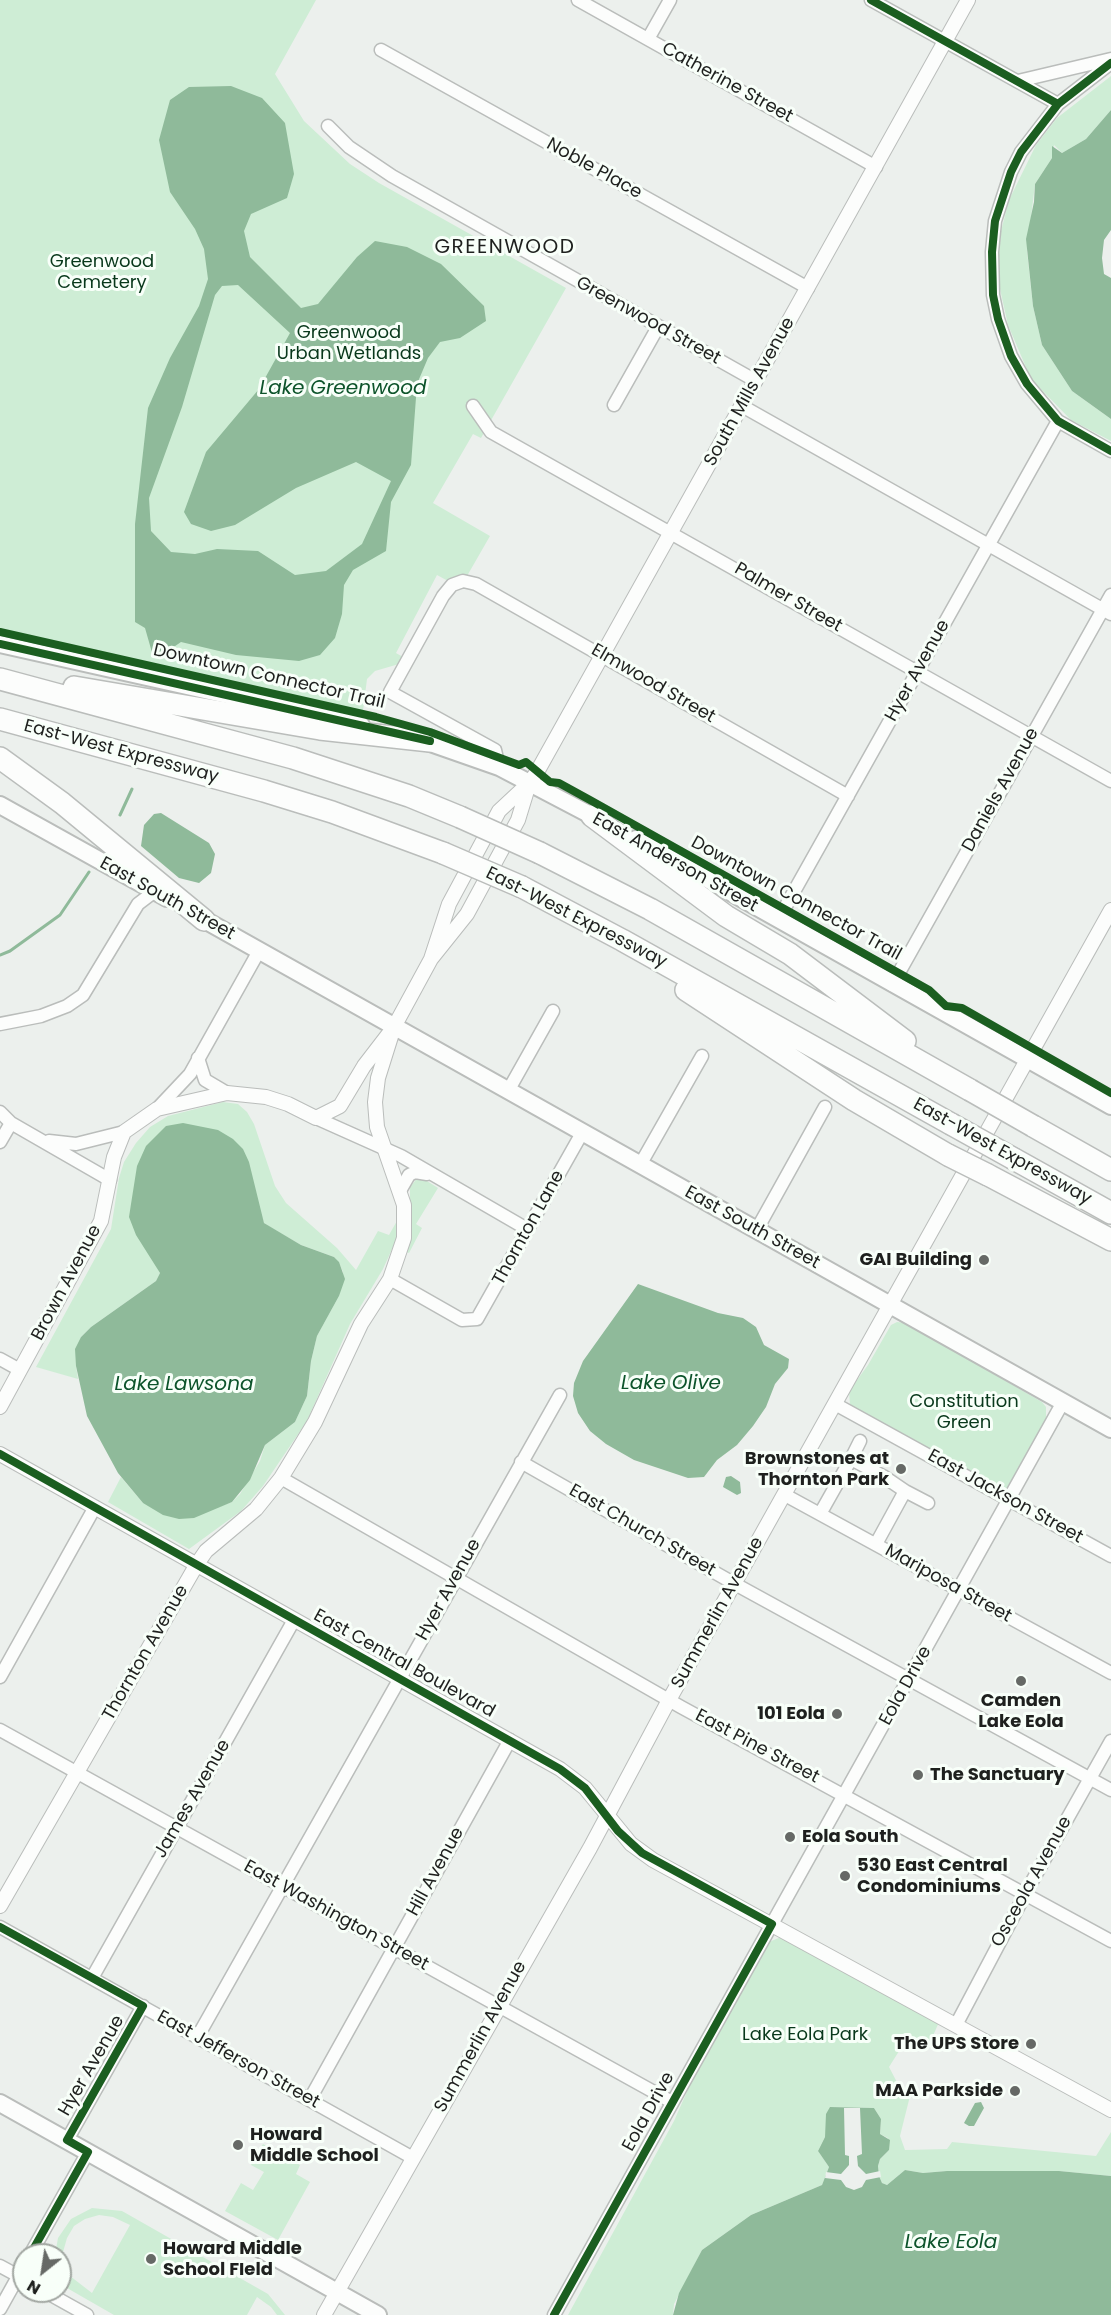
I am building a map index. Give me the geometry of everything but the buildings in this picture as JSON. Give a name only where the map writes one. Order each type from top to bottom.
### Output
[{"type":"highway","points":[[0,677],[320,729],[430,741]]},
{"type":"highway","name":"East-West Expressway","points":[[0,677],[293,758],[399,793],[460,817],[540,853],[651,909],[1111,1170]]},
{"type":"highway","name":"East-West Expressway","points":[[0,720],[264,791],[332,812],[443,853],[522,887],[622,940],[1111,1213]]},
{"type":"highway","points":[[0,758],[62,803],[204,920]]},
{"type":"highway","points":[[592,816],[712,905],[790,954],[970,1090]]},
{"type":"highway","points":[[622,940],[685,990],[854,1100],[948,1155],[1111,1240]]},
{"type":"main road","name":"East Anderson Street","points":[[0,644],[430,741],[499,767],[592,816],[1111,1106]]},
{"type":"main road","name":"East South Street","points":[[0,805],[1111,1429]]},
{"type":"main road","points":[[0,2103],[378,2315]]},
{"type":"street","name":"Catherine Street","points":[[578,0],[876,167]]},
{"type":"street","points":[[648,39],[670,0]]},
{"type":"street","points":[[871,0],[1058,104]]},
{"type":"street","name":"South Mills Avenue","points":[[316,1118],[344,1102],[364,1066],[394,1027],[431,959],[467,914],[518,820],[530,783],[968,0]]},
{"type":"street","name":"Noble Place","points":[[381,50],[808,288]]},
{"type":"street","points":[[1018,81],[1111,61]]},
{"type":"street","points":[[1111,61],[1058,104],[1036,130],[1011,172],[995,221],[992,252],[993,295],[998,319],[1011,356],[1027,384],[1058,422],[1111,451]]},
{"type":"street","name":"Greenwood Street","points":[[328,126],[350,147],[392,176],[756,381]]},
{"type":"street","points":[[614,405],[658,327]]},
{"type":"street","name":"Palmer Street","points":[[473,406],[491,432],[1111,781]]},
{"type":"street","points":[[742,406],[1107,612]]},
{"type":"street","name":"Hyer Avenue","points":[[778,920],[1058,422]]},
{"type":"street","name":"Elmwood Street","points":[[499,767],[495,750],[390,692],[443,596],[454,584],[470,581],[476,584],[848,796]]},
{"type":"street","name":"Daniels Avenue","points":[[892,985],[1031,737],[1107,612],[1111,595]]},
{"type":"street","name":"South Mills Avenue","points":[[431,959],[449,904],[499,811],[530,783]]},
{"type":"street","points":[[0,1024],[41,1016],[67,1006],[83,995],[138,904],[155,891]]},
{"type":"street","name":"Summerlin Avenue","points":[[324,2315],[608,1816],[669,1700],[1111,910]]},
{"type":"street","points":[[37,1138],[76,1144],[124,1132],[157,1109],[190,1074],[259,951]]},
{"type":"street","points":[[508,1091],[553,1011]]},
{"type":"street","name":"Thornton Avenue","points":[[0,1906],[197,1564],[206,1551],[256,1509],[280,1478],[315,1422],[361,1324],[390,1279],[404,1238],[404,1205],[401,1189],[377,1127],[375,1094],[394,1027]]},
{"type":"street","points":[[640,1166],[702,1056]]},
{"type":"street","points":[[198,1058],[205,1080],[227,1093]]},
{"type":"street","points":[[157,1109],[227,1093],[266,1097],[288,1104],[386,1150],[527,1229]]},
{"type":"street","points":[[756,1231],[825,1107]]},
{"type":"street","points":[[0,1112],[10,1123],[110,1180]]},
{"type":"street","points":[[0,1142],[10,1123]]},
{"type":"street","name":"Brown Avenue","points":[[0,1407],[101,1221],[116,1146],[124,1132]]},
{"type":"street","name":"Thornton Lane","points":[[390,1279],[462,1320],[472,1321],[481,1314],[582,1133]]},
{"type":"street","points":[[401,1189],[405,1179],[415,1172],[434,1176]]},
{"type":"street","points":[[0,1359],[20,1370]]},
{"type":"street","name":"Hyer Avenue","points":[[198,2036],[560,1395]]},
{"type":"street","name":"Eola Drive","points":[[554,2315],[1063,1402]]},
{"type":"street","name":"East Jackson Street","points":[[836,1404],[1111,1556]]},
{"type":"street","points":[[820,1514],[860,1441]]},
{"type":"street","name":"East Central Boulevard","points":[[0,1454],[510,1740],[573,1778],[608,1816],[618,1831],[642,1853],[1111,2110]]},
{"type":"street","points":[[851,1459],[902,1486],[905,1491],[928,1503]]},
{"type":"street","name":"East Church Street","points":[[521,1462],[735,1584],[1111,1790]]},
{"type":"street","name":"East Pine Street","points":[[280,1478],[669,1700],[1111,1941]]},
{"type":"street","points":[[876,1544],[905,1491]]},
{"type":"street","name":"Mariposa Street","points":[[785,1495],[1111,1673]]},
{"type":"street","points":[[0,1677],[95,1507]]},
{"type":"street","name":"James Avenue","points":[[92,1978],[294,1620]]},
{"type":"street","name":"East Washington Street","points":[[0,1730],[672,2102]]},
{"type":"street","name":"Hill Avenue","points":[[310,2099],[510,1740]]},
{"type":"street","name":"Osceola Avenue","points":[[956,2025],[1025,1894],[1111,1741]]},
{"type":"street","name":"East Jefferson Street","points":[[0,1927],[413,2158]]},
{"type":"street","name":"Hyer Avenue","points":[[67,2140],[143,2006]]},
{"type":"street","points":[[37,2243],[88,2152]]},
{"type":"street","points":[[0,2309],[12,2290]]},
{"type":"street","points":[[66,2303],[87,2315]]},
{"type":"green space","name":"Greenwood Urban Wetlands","points":[[0,0],[316,0],[275,74],[304,121],[350,164],[379,183],[566,288],[481,438],[473,434],[433,503],[490,536],[467,576],[448,581],[437,575],[396,653],[403,657],[399,664],[375,671],[367,679],[363,711],[0,629]]},
{"type":"green space","points":[[1111,76],[1111,110],[1086,139],[1062,153],[1054,145],[1052,158],[1035,184],[1027,251],[1033,306],[1042,345],[1072,391],[1111,419],[1111,441],[1071,420],[1031,379],[1008,325],[1000,289],[999,255],[1001,231],[1009,200],[1036,145],[1057,118]]},
{"type":"green space","points":[[223,1102],[238,1104],[247,1112],[254,1124],[275,1186],[286,1203],[337,1248],[356,1270],[378,1231],[389,1235],[410,1198],[410,1187],[419,1176],[438,1188],[416,1224],[422,1228],[409,1253],[393,1247],[383,1269],[350,1324],[307,1421],[263,1486],[241,1511],[189,1549],[108,1502],[121,1477],[143,1503],[213,1509],[232,1502],[240,1494],[260,1461],[265,1445],[295,1422],[307,1396],[311,1361],[317,1336],[339,1296],[343,1272],[334,1257],[301,1245],[264,1223],[257,1204],[156,1264],[160,1273],[156,1281],[91,1327],[81,1337],[76,1366],[78,1379],[36,1367],[111,1229],[119,1178],[124,1162],[136,1143],[150,1127],[168,1116]]},
{"type":"green space","name":"Constitution Green","points":[[897,1322],[906,1323],[1042,1402],[1046,1407],[1046,1420],[1007,1490],[998,1488],[850,1405],[849,1391],[868,1365],[891,1325]]},
{"type":"green space","name":"Lake Eola Park","points":[[781,1937],[939,2022],[929,2045],[914,2043],[901,2048],[889,2067],[900,2088],[910,2096],[900,2136],[905,2150],[947,2149],[952,2142],[1096,2156],[1111,2132],[1111,2176],[1059,2171],[923,2173],[905,2170],[887,2185],[882,2183],[878,2166],[880,2159],[889,2150],[888,2138],[880,2134],[881,2119],[874,2108],[830,2107],[825,2137],[818,2151],[829,2167],[822,2185],[751,2215],[702,2250],[674,2304],[673,2315],[568,2315],[674,2121],[693,2078],[769,1942]]},
{"type":"green space","points":[[263,2144],[300,2165],[296,2174],[310,2182],[278,2240],[225,2211],[241,2183],[253,2190],[264,2172],[251,2165]]},
{"type":"green space","name":"Howard Middle School FIeld","points":[[92,2208],[122,2211],[268,2294],[285,2315],[277,2315],[271,2307],[257,2297],[247,2315],[114,2315],[72,2291],[72,2278],[92,2293],[130,2225],[113,2217],[99,2215],[85,2219],[74,2226],[66,2243],[57,2243],[71,2219]]},
{"type":"water","name":"Lake Greenwood","points":[[231,86],[262,98],[285,123],[294,174],[287,198],[251,214],[244,231],[250,257],[301,308],[318,304],[357,257],[375,241],[407,247],[441,264],[484,306],[486,321],[460,338],[440,342],[428,358],[417,384],[411,465],[391,502],[386,551],[353,570],[344,585],[342,614],[335,638],[320,655],[299,661],[236,655],[181,642],[159,657],[153,656],[145,628],[135,622],[135,524],[148,408],[170,358],[199,306],[208,279],[204,249],[195,229],[170,192],[159,140],[170,100],[189,87]],"holes":[[[238,285],[290,333],[259,389],[206,452],[184,512],[191,524],[211,531],[235,525],[296,488],[356,462],[391,481],[362,544],[326,571],[295,575],[258,551],[217,549],[195,554],[171,552],[151,531],[149,498],[182,407],[215,295],[222,286]]]},
{"type":"water","points":[[1111,110],[1111,230],[1104,240],[1102,258],[1104,274],[1111,278],[1111,419],[1072,391],[1042,345],[1033,306],[1026,239],[1034,202],[1035,184],[1052,158],[1052,146],[1062,153],[1086,139]]},
{"type":"water","points":[[161,813],[209,843],[215,854],[211,873],[199,883],[179,878],[141,846],[144,825],[154,814]]},
{"type":"water","name":"Lake Lawsona","points":[[183,1123],[218,1130],[233,1139],[243,1149],[249,1162],[264,1223],[301,1245],[334,1257],[339,1262],[345,1279],[339,1296],[317,1336],[311,1361],[307,1396],[295,1422],[265,1445],[250,1480],[232,1502],[194,1518],[179,1519],[163,1515],[143,1503],[118,1473],[87,1416],[76,1366],[75,1349],[81,1337],[91,1327],[156,1281],[160,1273],[136,1235],[129,1217],[137,1166],[146,1146],[166,1126]]},
{"type":"water","name":"Lake Olive","points":[[638,1284],[718,1313],[743,1318],[756,1327],[764,1345],[789,1359],[788,1368],[775,1384],[766,1407],[753,1426],[737,1445],[717,1460],[704,1477],[688,1478],[634,1460],[606,1444],[590,1431],[578,1413],[573,1396],[574,1383],[583,1361]]},
{"type":"water","points":[[731,1476],[740,1482],[741,1493],[737,1495],[723,1487],[726,1477]]},
{"type":"water","points":[[981,2102],[984,2108],[974,2126],[964,2123],[975,2103]]},
{"type":"water","name":"Lake Eola","points":[[830,2107],[874,2108],[881,2119],[880,2134],[890,2140],[889,2150],[880,2159],[878,2166],[882,2183],[887,2185],[905,2170],[923,2173],[1059,2171],[1111,2176],[1111,2315],[673,2315],[679,2293],[702,2250],[751,2215],[822,2185],[829,2167],[818,2151],[825,2137],[826,2114]]},
{"type":"pier","points":[[844,2108],[860,2108],[862,2154],[857,2156],[858,2166],[866,2174],[880,2171],[881,2177],[866,2180],[862,2187],[854,2190],[846,2187],[841,2180],[825,2178],[826,2172],[841,2174],[849,2165],[849,2156],[845,2155]]},
{"type":"waterway","points":[[120,815],[132,789]]},
{"type":"waterway","points":[[0,955],[10,951],[60,915],[89,872]]},
{"type":"cycle path","points":[[871,0],[1058,104]]},
{"type":"cycle path","points":[[1111,63],[1058,104],[1021,152],[1011,172],[995,221],[992,252],[993,295],[998,319],[1011,356],[1027,384],[1058,421],[1111,451]]},
{"type":"cycle path","name":"Downtown Connector Trail","points":[[0,632],[376,717],[430,732],[519,765],[526,762],[550,782],[559,783],[590,800],[929,990],[946,1006],[962,1008],[1111,1093]]},
{"type":"cycle path","points":[[0,644],[430,741]]},
{"type":"cycle path","points":[[0,1454],[560,1769],[585,1788],[618,1831],[642,1853],[772,1924],[554,2315]]},
{"type":"cycle path","points":[[0,1927],[143,2006],[67,2140],[88,2152],[37,2243]]},
{"type":"place","name":"GAI Building","points":[[984,1260]]},
{"type":"place","name":"Brownstones at Thornton Park","points":[[901,1469]]},
{"type":"place","name":"Camden Lake Eola","points":[[1021,1681]]},
{"type":"place","name":"101 Eola","points":[[837,1714]]},
{"type":"place","name":"The Sanctuary","points":[[918,1775]]},
{"type":"place","name":"Eola South","points":[[790,1837]]},
{"type":"place","name":"530 East Central Condominiums","points":[[845,1876]]},
{"type":"place","name":"The UPS Store","points":[[1031,2044]]},
{"type":"place","name":"MAA Parkside","points":[[1015,2091]]},
{"type":"place","name":"Howard Middle School","points":[[238,2145]]},
{"type":"place","name":"Howard Middle School FIeld","points":[[151,2259]]},
{"type":"district","name":"GREENWOOD","points":[[505,248]]},
{"type":"park label","name":"Greenwood Cemetery","points":[[102,272]]}]
